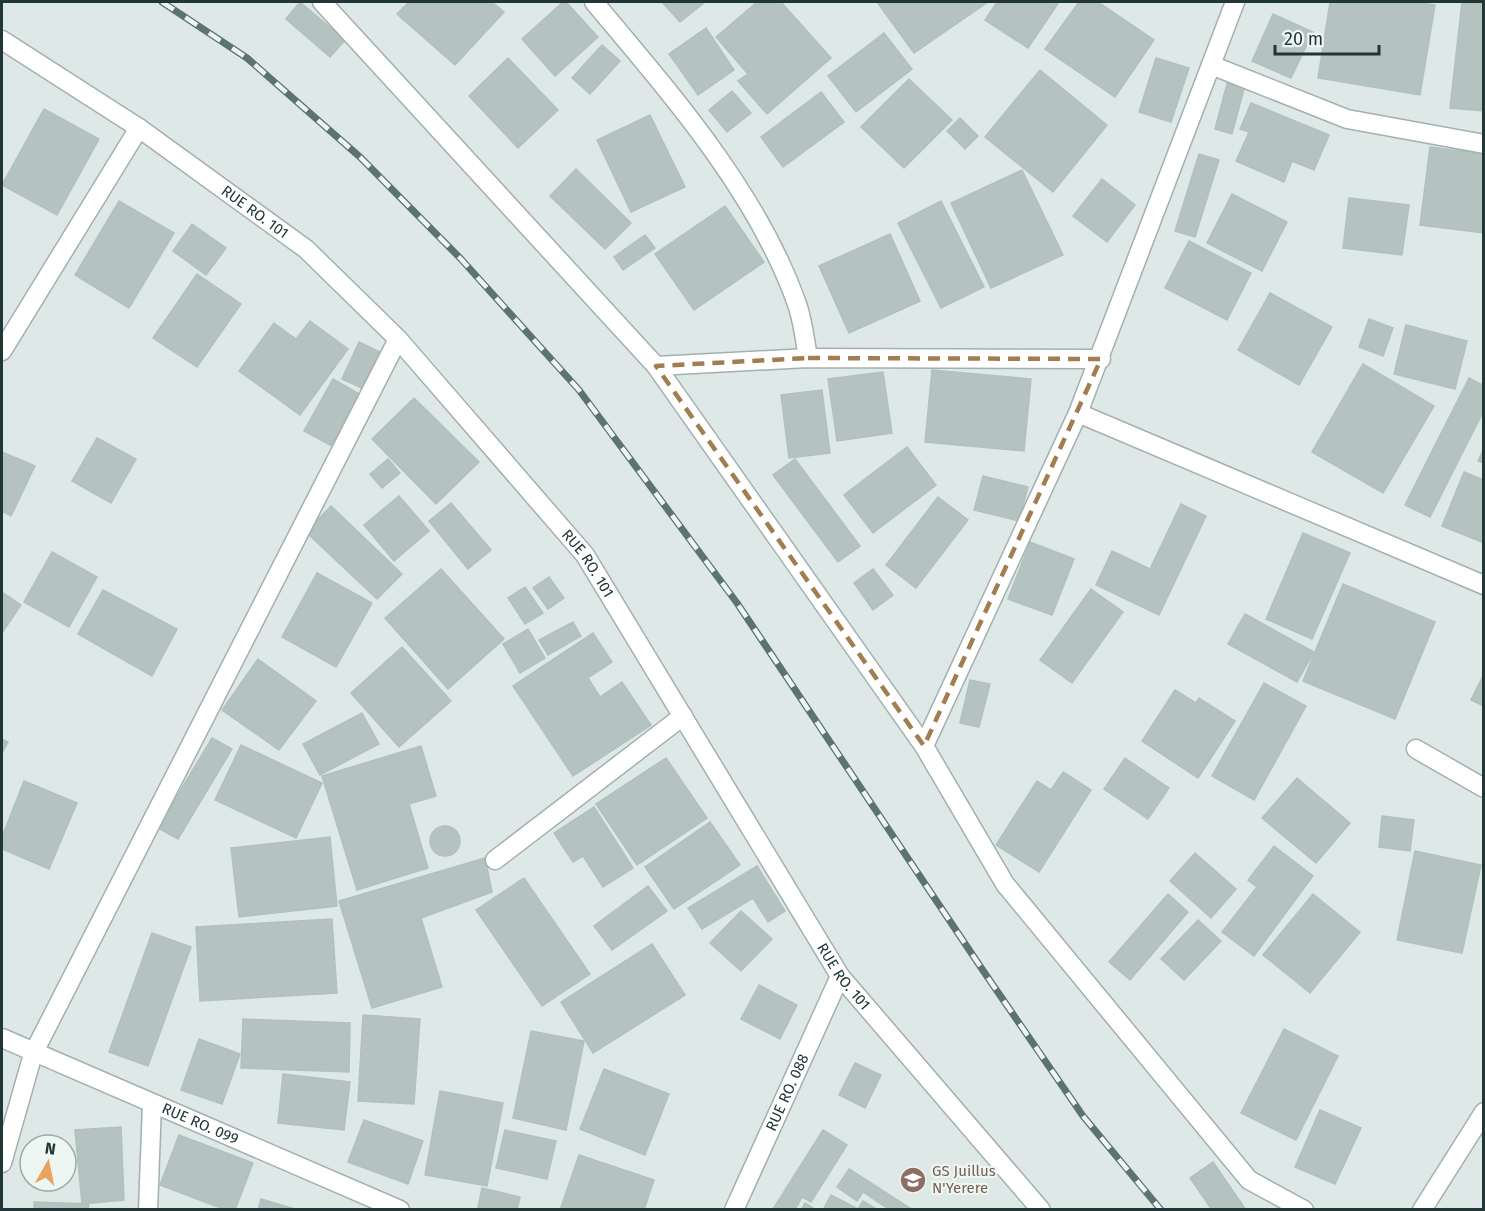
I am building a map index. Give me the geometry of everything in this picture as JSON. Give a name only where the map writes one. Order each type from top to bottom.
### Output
[{"type":"street","points":[[322,2],[656,366],[924,746],[1005,884],[1249,1180],[1304,1209]]},
{"type":"street","points":[[594,2],[697,125],[769,240],[798,306],[808,358]]},
{"type":"street","points":[[924,746],[1101,359],[1235,2]]},
{"type":"street","name":"RUE RO. 101","points":[[2,40],[139,128],[306,249],[398,339],[585,555],[840,976],[1041,1209]]},
{"type":"street","points":[[1211,65],[1347,120],[1484,144]]},
{"type":"street","points":[[2,351],[139,128]]},
{"type":"street","points":[[2,1163],[33,1054],[398,339]]},
{"type":"street","points":[[656,366],[808,358],[1101,359]]},
{"type":"street","points":[[1078,413],[1484,585]]},
{"type":"street","points":[[495,860],[683,716]]},
{"type":"street","points":[[1416,749],[1484,788]]},
{"type":"street","name":"RUE RO. 088","points":[[734,1209],[840,976]]},
{"type":"street","name":"RUE RO. 099","points":[[2,1038],[33,1054],[400,1209]]},
{"type":"street","points":[[148,1209],[152,1104]]},
{"type":"street","points":[[1422,1209],[1484,1112]]},
{"type":"highlighted area","points":[[808,358],[1101,359],[924,746],[656,366]]},
{"type":"building","points":[[300,2],[345,40],[330,57],[286,19]]},
{"type":"building","points":[[409,2],[492,2],[504,12],[455,65],[397,14]]},
{"type":"building","points":[[563,2],[566,2],[598,37],[555,76],[522,39]]},
{"type":"building","points":[[662,2],[705,2],[680,22]]},
{"type":"building","points":[[757,2],[781,2],[831,58],[767,114],[738,81],[748,74],[716,37]]},
{"type":"building","points":[[877,2],[988,2],[914,53]]},
{"type":"building","points":[[997,2],[1059,2],[1028,48],[985,20]]},
{"type":"building","points":[[1079,2],[1098,2],[1154,40],[1115,97],[1045,49]]},
{"type":"building","points":[[1330,2],[1412,2],[1435,5],[1420,95],[1318,78]]},
{"type":"building","points":[[1462,2],[1484,3],[1484,111],[1450,108]]},
{"type":"building","points":[[1273,14],[1313,32],[1291,78],[1252,61]]},
{"type":"building","points":[[706,28],[734,70],[698,95],[669,54]]},
{"type":"building","points":[[884,33],[912,69],[856,112],[828,76]]},
{"type":"building","points":[[602,45],[620,61],[590,94],[572,78]]},
{"type":"building","points":[[508,58],[558,110],[518,148],[469,96]]},
{"type":"building","points":[[1156,58],[1189,68],[1171,122],[1139,112]]},
{"type":"building","points":[[1040,70],[1107,125],[1053,192],[985,137]]},
{"type":"building","points":[[909,79],[952,120],[904,168],[861,127]]},
{"type":"building","points":[[1228,80],[1245,85],[1232,134],[1215,129]]},
{"type":"building","points":[[732,91],[751,113],[727,132],[709,110]]},
{"type":"building","points":[[821,92],[844,122],[783,167],[761,137]]},
{"type":"building","points":[[1251,103],[1329,135],[1314,170],[1292,161],[1284,182],[1236,161],[1249,132],[1240,129]]},
{"type":"building","points":[[44,109],[99,139],[57,215],[2,185]]},
{"type":"building","points":[[650,115],[685,187],[631,212],[597,140]]},
{"type":"building","points":[[960,118],[978,136],[965,149],[947,131]]},
{"type":"building","points":[[1430,147],[1484,154],[1484,233],[1420,225]]},
{"type":"building","points":[[1199,154],[1219,160],[1195,237],[1175,231]]},
{"type":"building","points":[[576,169],[631,223],[605,249],[550,196]]},
{"type":"building","points":[[1022,170],[1063,255],[991,288],[951,203]]},
{"type":"building","points":[[1102,179],[1135,205],[1107,242],[1073,216]]},
{"type":"building","points":[[1232,194],[1287,222],[1262,271],[1207,243]]},
{"type":"building","points":[[1349,198],[1409,205],[1402,255],[1343,248]]},
{"type":"building","points":[[119,201],[174,233],[129,308],[75,275]]},
{"type":"building","points":[[941,201],[984,287],[941,308],[898,223]]},
{"type":"building","points":[[725,206],[764,262],[694,310],[655,254]]},
{"type":"building","points":[[192,224],[226,248],[206,275],[173,251]]},
{"type":"building","points":[[890,234],[920,301],[849,333],[819,266]]},
{"type":"building","points":[[645,235],[655,248],[623,270],[614,257]]},
{"type":"building","points":[[1189,241],[1251,273],[1227,320],[1165,288]]},
{"type":"building","points":[[197,274],[241,304],[197,367],[153,338]]},
{"type":"building","points":[[1270,293],[1332,327],[1299,385],[1238,350]]},
{"type":"building","points":[[1369,319],[1393,328],[1383,356],[1359,347]]},
{"type":"building","points":[[310,321],[348,349],[300,415],[239,371],[274,323],[296,339]]},
{"type":"building","points":[[1406,325],[1467,341],[1455,389],[1394,374]]},
{"type":"building","points":[[359,342],[384,354],[366,390],[342,379]]},
{"type":"building","points":[[1363,364],[1434,406],[1383,493],[1312,452]]},
{"type":"building","points":[[932,370],[1031,379],[1024,451],[925,442]]},
{"type":"building","points":[[883,372],[892,433],[837,441],[828,379]]},
{"type":"building","points":[[1469,378],[1484,386],[1484,410],[1430,517],[1405,505]]},
{"type":"building","points":[[333,379],[363,396],[334,447],[304,431]]},
{"type":"building","points":[[822,390],[830,453],[789,458],[781,395]]},
{"type":"building","points":[[414,398],[479,462],[436,504],[372,439]]},
{"type":"building","points":[[97,438],[136,459],[111,503],[72,481]]},
{"type":"building","points":[[907,447],[936,485],[873,533],[844,495]]},
{"type":"building","points":[[1484,448],[1484,463],[1478,461]]},
{"type":"building","points":[[2,452],[35,466],[11,516],[2,511]]},
{"type":"building","points":[[388,459],[400,473],[382,488],[370,474]]},
{"type":"building","points":[[795,459],[860,546],[838,562],[773,475]]},
{"type":"building","points":[[1464,472],[1484,480],[1484,543],[1442,526]]},
{"type":"building","points":[[983,476],[1028,487],[1019,521],[974,510]]},
{"type":"building","points":[[399,496],[429,531],[394,561],[364,525]]},
{"type":"building","points":[[938,497],[968,520],[916,588],[886,565]]},
{"type":"building","points":[[451,503],[491,550],[468,569],[429,521]]},
{"type":"building","points":[[1181,504],[1206,516],[1159,615],[1096,585],[1112,551],[1150,569]]},
{"type":"building","points":[[331,506],[402,574],[377,599],[306,532]]},
{"type":"building","points":[[1303,533],[1350,553],[1312,639],[1266,619]]},
{"type":"building","points":[[1030,542],[1074,559],[1052,615],[1008,599]]},
{"type":"building","points":[[52,552],[97,577],[69,627],[24,602]]},
{"type":"building","points":[[441,569],[504,639],[448,689],[385,618]]},
{"type":"building","points":[[873,569],[893,595],[873,610],[854,583]]},
{"type":"building","points":[[317,573],[372,603],[336,667],[282,637]]},
{"type":"building","points":[[549,577],[564,598],[548,609],[533,588]]},
{"type":"building","points":[[1343,584],[1435,622],[1395,719],[1303,681]]},
{"type":"building","points":[[525,587],[543,613],[525,624],[508,598]]},
{"type":"building","points":[[1091,589],[1123,612],[1072,683],[1040,660]]},
{"type":"building","points":[[103,590],[177,629],[152,676],[78,634]]},
{"type":"building","points":[[2,592],[21,605],[2,633]]},
{"type":"building","points":[[1245,614],[1314,652],[1297,682],[1228,644]]},
{"type":"building","points":[[573,622],[581,636],[548,655],[539,640]]},
{"type":"building","points":[[528,629],[545,658],[520,673],[503,644]]},
{"type":"building","points":[[593,633],[612,662],[588,678],[600,697],[622,682],[651,725],[573,776],[513,686]]},
{"type":"building","points":[[402,647],[451,701],[399,747],[351,693]]},
{"type":"building","points":[[258,659],[316,701],[279,750],[222,710]]},
{"type":"building","points":[[1484,674],[1484,706],[1471,700]]},
{"type":"building","points":[[970,680],[990,684],[979,727],[960,723]]},
{"type":"building","points":[[1264,683],[1306,706],[1254,800],[1212,776]]},
{"type":"building","points":[[1175,690],[1196,703],[1199,698],[1235,721],[1198,778],[1142,741]]},
{"type":"building","points":[[362,713],[379,744],[320,775],[303,744]]},
{"type":"building","points":[[212,738],[232,749],[178,839],[158,828]]},
{"type":"building","points":[[2,739],[8,742],[2,753]]},
{"type":"building","points":[[241,745],[322,783],[296,838],[215,800]]},
{"type":"building","points":[[421,746],[436,796],[409,804],[428,868],[357,890],[322,776]]},
{"type":"building","points":[[666,758],[707,818],[637,865],[596,804]]},
{"type":"building","points":[[1125,758],[1169,788],[1148,819],[1104,789]]},
{"type":"building","points":[[1063,772],[1091,790],[1039,872],[996,845],[1037,781],[1051,790]]},
{"type":"building","points":[[1297,778],[1350,823],[1316,863],[1262,818]]},
{"type":"building","points":[[24,781],[77,803],[49,869],[2,849],[2,837]]},
{"type":"building","points":[[594,807],[633,868],[603,887],[583,856],[573,862],[554,833]]},
{"type":"building","points":[[1382,816],[1414,820],[1410,851],[1379,847]]},
{"type":"building","points":[[710,822],[740,865],[674,909],[645,867]]},
{"type":"building","points":[[445,826],[451,827],[459,835],[459,847],[451,855],[445,856],[439,855],[431,847],[430,841],[431,835],[439,827]]},
{"type":"building","points":[[330,837],[337,906],[239,917],[231,848]]},
{"type":"building","points":[[1274,846],[1313,876],[1254,956],[1222,932],[1257,887],[1248,880]]},
{"type":"building","points":[[1415,851],[1481,865],[1462,953],[1397,940]]},
{"type":"building","points":[[1195,853],[1236,889],[1211,918],[1170,881]]},
{"type":"building","points":[[485,858],[492,892],[421,918],[442,987],[372,1008],[339,901]]},
{"type":"building","points":[[757,866],[785,911],[768,922],[753,898],[702,929],[688,908]]},
{"type":"building","points":[[524,878],[590,974],[542,1006],[476,910]]},
{"type":"building","points":[[648,886],[667,911],[612,950],[594,926]]},
{"type":"building","points":[[1168,894],[1188,912],[1130,980],[1109,962]]},
{"type":"building","points":[[1313,894],[1360,932],[1310,993],[1263,955]]},
{"type":"building","points":[[741,911],[772,939],[741,971],[710,943]]},
{"type":"building","points":[[332,919],[337,993],[200,1001],[196,927]]},
{"type":"building","points":[[1198,920],[1221,941],[1184,980],[1161,959]]},
{"type":"building","points":[[152,933],[191,947],[148,1066],[109,1052]]},
{"type":"building","points":[[652,944],[685,995],[593,1053],[561,1002]]},
{"type":"building","points":[[759,985],[797,1005],[780,1039],[741,1019]]},
{"type":"building","points":[[363,1015],[420,1019],[414,1104],[358,1101]]},
{"type":"building","points":[[243,1019],[350,1023],[349,1072],[241,1068]]},
{"type":"building","points":[[1284,1029],[1338,1056],[1296,1140],[1241,1113]]},
{"type":"building","points":[[531,1031],[584,1041],[566,1130],[513,1118]]},
{"type":"building","points":[[199,1039],[240,1054],[222,1104],[181,1090]]},
{"type":"building","points":[[855,1063],[881,1075],[865,1108],[839,1095]]},
{"type":"building","points":[[604,1069],[669,1094],[645,1155],[580,1129]]},
{"type":"building","points":[[283,1074],[350,1082],[344,1130],[278,1123]]},
{"type":"building","points":[[440,1091],[503,1103],[487,1186],[425,1175]]},
{"type":"building","points":[[1320,1110],[1361,1128],[1335,1184],[1295,1167]]},
{"type":"building","points":[[364,1120],[423,1141],[408,1184],[348,1162]]},
{"type":"building","points":[[121,1127],[124,1200],[82,1204],[78,1133],[75,1133],[75,1130]]},
{"type":"building","points":[[505,1130],[556,1141],[547,1179],[496,1168]]},
{"type":"building","points":[[823,1130],[847,1145],[811,1202],[802,1197],[795,1210],[773,1209]]},
{"type":"building","points":[[179,1135],[253,1163],[235,1210],[226,1210],[160,1185]]},
{"type":"building","points":[[579,1155],[654,1180],[644,1210],[560,1210]]},
{"type":"building","points":[[1213,1162],[1246,1210],[1212,1210],[1190,1178]]},
{"type":"building","points":[[849,1169],[913,1210],[890,1210],[863,1192],[857,1201],[837,1187]]},
{"type":"building","points":[[482,1188],[520,1197],[517,1210],[478,1207]]},
{"type":"building","points":[[831,1195],[858,1209],[863,1201],[878,1210],[823,1210]]},
{"type":"building","points":[[261,1199],[298,1210],[258,1210]]},
{"type":"building","points":[[34,1202],[89,1204],[88,1210],[34,1210]]},
{"type":"building","points":[[805,1203],[816,1210],[801,1210]]},
{"type":"railway","points":[[162,2],[247,58],[360,157],[461,259],[579,390],[737,603],[1083,1116],[1161,1210]]},
{"type":"place","name":"GS Juillus N'Yerere","points":[[913,1180]]}]
